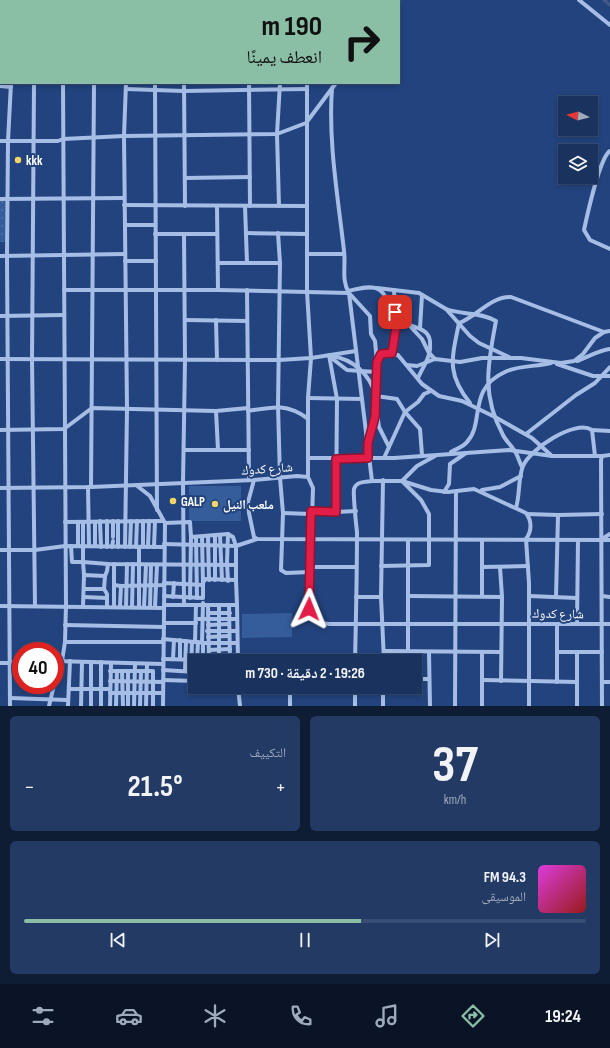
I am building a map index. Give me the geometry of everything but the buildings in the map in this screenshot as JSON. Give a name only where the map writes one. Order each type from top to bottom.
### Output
[{"type":"street","points":[[579,0],[610,25]]},
{"type":"street","points":[[34,84],[34,256],[32,359],[35,606]]},
{"type":"street","points":[[63,84],[65,358],[64,487],[66,605],[64,648]]},
{"type":"street","points":[[89,546],[92,408],[94,84]]},
{"type":"street","points":[[126,84],[124,136],[126,485],[130,547]]},
{"type":"street","points":[[155,84],[154,205],[156,261],[157,510]]},
{"type":"street","points":[[184,84],[185,206]]},
{"type":"street","points":[[247,263],[246,233],[250,177],[249,84]]},
{"type":"street","points":[[279,206],[277,134],[280,84]]},
{"type":"street","points":[[307,84],[307,291],[311,358],[308,398],[308,477]]},
{"type":"street","points":[[0,141],[58,141],[63,139],[124,136],[277,134],[306,123],[335,84]]},
{"type":"street","points":[[0,86],[11,85],[8,141],[7,256],[10,706]]},
{"type":"street","points":[[126,89],[155,88],[184,91],[307,89]]},
{"type":"street","points":[[332,88],[332,137],[344,254],[344,280],[348,292],[360,371],[368,443],[368,458],[372,481]]},
{"type":"street","points":[[610,153],[607,153],[599,174],[584,230],[590,240],[610,249]]},
{"type":"street","points":[[185,178],[250,177]]},
{"type":"street","points":[[0,199],[124,198]]},
{"type":"street","points":[[124,205],[307,206]]},
{"type":"street","points":[[217,206],[218,290]]},
{"type":"street","points":[[125,225],[155,225]]},
{"type":"street","points":[[246,233],[307,234]]},
{"type":"street","points":[[278,233],[280,263],[278,406],[280,478],[283,514],[281,570],[286,573],[356,567]]},
{"type":"street","points":[[155,234],[217,234]]},
{"type":"street","points":[[184,234],[184,605]]},
{"type":"street","points":[[0,256],[125,254]]},
{"type":"street","points":[[307,254],[344,254]]},
{"type":"street","points":[[125,261],[156,261]]},
{"type":"street","points":[[218,263],[280,263]]},
{"type":"street","points":[[64,290],[247,290],[348,292],[370,287],[394,290],[422,295],[446,310],[470,336],[490,349],[512,358]]},
{"type":"street","points":[[377,288],[383,292],[397,313],[422,339],[435,359]]},
{"type":"street","points":[[247,290],[249,480]]},
{"type":"street","points":[[392,353],[397,313],[394,290]]},
{"type":"street","points":[[348,292],[370,316],[371,334],[377,352],[375,372],[375,417],[368,443]]},
{"type":"street","points":[[420,328],[422,295]]},
{"type":"street","points":[[459,323],[501,298],[511,296],[604,332]]},
{"type":"street","points":[[446,310],[486,316],[496,321],[490,349],[487,386],[490,405],[495,417],[506,440],[514,450],[522,467],[516,508]]},
{"type":"street","points":[[0,316],[64,315]]},
{"type":"street","points":[[185,320],[247,321]]},
{"type":"street","points":[[216,320],[217,360]]},
{"type":"street","points":[[459,323],[452,362],[458,388],[471,405]]},
{"type":"street","points":[[407,324],[420,328],[427,333],[430,340],[430,353],[418,378]]},
{"type":"street","points":[[574,362],[584,354],[595,338],[604,332],[610,331]]},
{"type":"street","points":[[449,454],[467,442],[472,432],[480,398],[487,386],[497,376],[513,369],[553,363],[574,362],[592,356],[603,349],[610,349]]},
{"type":"street","points":[[0,359],[65,358],[126,360],[279,360],[329,356],[356,351]]},
{"type":"street","points":[[377,362],[381,354],[392,353],[398,355],[431,391],[439,396],[462,401],[495,417],[526,434],[552,456]]},
{"type":"street","points":[[329,356],[347,370],[375,372]]},
{"type":"street","points":[[329,356],[347,361],[369,378],[376,396]]},
{"type":"street","points":[[329,356],[337,399],[336,512]]},
{"type":"street","points":[[406,365],[417,366],[435,359],[452,362],[489,358],[512,358],[553,363],[586,375],[610,376]]},
{"type":"street","points":[[526,434],[576,395],[595,383],[610,367]]},
{"type":"street","points":[[384,458],[405,412],[418,402],[424,394],[431,391]]},
{"type":"street","points":[[376,396],[398,399],[405,412],[420,429],[422,455]]},
{"type":"street","points":[[308,398],[362,399]]},
{"type":"street","points":[[376,404],[379,427],[389,447]]},
{"type":"street","points":[[248,411],[278,406],[288,408],[308,418]]},
{"type":"street","points":[[0,430],[64,429],[92,408],[216,410],[248,408],[248,411]]},
{"type":"street","points":[[216,410],[218,450]]},
{"type":"street","points":[[522,467],[542,446],[573,428],[588,428],[592,430],[610,431]]},
{"type":"street","points":[[592,430],[595,456]]},
{"type":"street","points":[[184,450],[249,450]]},
{"type":"street","points":[[308,458],[384,458],[514,450],[552,456],[610,456]]},
{"type":"street","points":[[444,492],[449,484],[450,464],[466,452]]},
{"type":"street","points":[[402,481],[422,463],[440,454]]},
{"type":"street","points":[[602,456],[602,706]]},
{"type":"street","points":[[355,654],[357,539],[354,487],[359,483],[383,480],[402,481],[431,490],[444,492],[456,492],[464,489],[489,490],[510,483],[522,475]]},
{"type":"street","name":"شارع كدوك","points":[[0,488],[34,489],[254,480],[297,476],[308,477],[313,488],[310,539],[309,609],[312,619],[329,624],[610,624]]},
{"type":"street","points":[[254,480],[248,502],[254,537],[257,539]]},
{"type":"street","points":[[383,480],[381,597],[384,651],[501,652]]},
{"type":"street","points":[[382,566],[429,566],[429,514],[426,508],[402,481]]},
{"type":"street","points":[[135,485],[150,496],[164,522],[163,706]]},
{"type":"street","points":[[474,489],[527,514],[602,514]]},
{"type":"street","points":[[455,706],[456,492]]},
{"type":"street","points":[[283,514],[356,511]]},
{"type":"street","points":[[527,514],[530,522],[529,535],[526,540],[529,596],[529,706]]},
{"type":"street","points":[[556,597],[558,514]]},
{"type":"street","points":[[100,521],[101,547]]},
{"type":"street","points":[[107,521],[107,547]]},
{"type":"street","points":[[112,547],[113,521]]},
{"type":"street","points":[[118,521],[118,547]]},
{"type":"street","points":[[125,547],[128,521]]},
{"type":"street","points":[[138,521],[141,547]]},
{"type":"street","points":[[142,607],[139,585],[143,521]]},
{"type":"street","points":[[141,547],[149,521]]},
{"type":"street","points":[[154,547],[155,521]]},
{"type":"street","points":[[65,522],[190,522],[190,598]]},
{"type":"street","points":[[78,522],[78,546]]},
{"type":"street","points":[[83,522],[85,589],[83,606]]},
{"type":"street","points":[[95,522],[95,546]]},
{"type":"street","points":[[191,537],[228,534],[233,537],[236,546],[237,654]]},
{"type":"street","points":[[228,534],[228,581]]},
{"type":"street","points":[[602,540],[610,534]]},
{"type":"street","points":[[216,580],[221,546],[220,535]]},
{"type":"street","points":[[208,536],[210,565],[209,580]]},
{"type":"street","points":[[215,536],[218,565],[222,580]]},
{"type":"street","points":[[193,654],[202,630],[203,605],[200,545],[196,537]]},
{"type":"street","points":[[197,598],[197,565],[202,537]]},
{"type":"street","points":[[0,550],[35,550],[65,546],[236,546],[257,539],[610,540]]},
{"type":"street","points":[[408,540],[408,652]]},
{"type":"street","points":[[482,540],[482,596]]},
{"type":"street","points":[[577,624],[578,540]]},
{"type":"street","points":[[71,546],[72,562],[146,565],[236,565]]},
{"type":"street","points":[[107,606],[107,598],[104,589],[108,564]]},
{"type":"street","points":[[114,564],[114,606]]},
{"type":"street","points":[[126,607],[127,564]]},
{"type":"street","points":[[132,607],[133,564]]},
{"type":"street","points":[[142,607],[146,565]]},
{"type":"street","points":[[150,607],[151,565]]},
{"type":"street","points":[[155,607],[157,565]]},
{"type":"street","points":[[482,567],[528,566]]},
{"type":"street","points":[[500,567],[502,597],[501,681]]},
{"type":"street","points":[[84,575],[105,576]]},
{"type":"street","points":[[203,584],[205,579],[228,581],[236,580]]},
{"type":"street","points":[[114,585],[163,585],[164,583],[203,584]]},
{"type":"street","points":[[173,597],[174,583]]},
{"type":"street","points":[[120,606],[121,586]]},
{"type":"street","points":[[85,589],[104,589]]},
{"type":"street","points":[[164,596],[203,598]]},
{"type":"street","points":[[408,596],[502,597]]},
{"type":"street","points":[[529,596],[577,598]]},
{"type":"street","points":[[602,596],[610,597]]},
{"type":"street","points":[[84,597],[107,598]]},
{"type":"street","points":[[356,597],[381,597]]},
{"type":"street","points":[[0,606],[66,605],[155,607],[184,605],[236,605]]},
{"type":"street","points":[[196,605],[197,654]]},
{"type":"street","points":[[208,605],[209,654]]},
{"type":"street","points":[[219,605],[219,654]]},
{"type":"street","points":[[230,605],[230,654]]},
{"type":"street","points":[[208,613],[230,613]]},
{"type":"street","points":[[65,625],[164,625],[202,619],[237,619]]},
{"type":"street","points":[[208,625],[229,624]]},
{"type":"street","points":[[557,624],[557,682]]},
{"type":"street","points":[[202,630],[237,631]]},
{"type":"street","points":[[208,637],[229,636]]},
{"type":"street","points":[[173,659],[174,640]]},
{"type":"street","points":[[65,642],[180,640],[208,643],[237,643]]},
{"type":"street","points":[[180,640],[180,660]]},
{"type":"street","points":[[185,671],[186,641]]},
{"type":"street","points":[[198,642],[203,654]]},
{"type":"street","points":[[209,650],[230,649]]},
{"type":"street","points":[[428,652],[430,706]]},
{"type":"street","points":[[482,652],[482,706]]},
{"type":"street","points":[[557,652],[602,652]]},
{"type":"street","points":[[577,652],[577,706]]},
{"type":"street","points":[[163,658],[186,660]]},
{"type":"street","points":[[64,661],[101,662],[111,664],[163,664]]},
{"type":"street","points":[[68,706],[67,700],[70,661]]},
{"type":"street","points":[[81,706],[82,662]]},
{"type":"street","points":[[91,662],[91,706]]},
{"type":"street","points":[[101,662],[101,706]]},
{"type":"street","points":[[0,663],[10,663]]},
{"type":"street","points":[[111,664],[110,706],[129,706],[128,671]]},
{"type":"street","points":[[134,706],[135,664]]},
{"type":"street","points":[[146,706],[147,664]]},
{"type":"street","points":[[163,670],[188,671]]},
{"type":"street","points":[[110,671],[152,671],[152,706]]},
{"type":"street","points":[[116,671],[116,706]]},
{"type":"street","points":[[122,671],[123,706]]},
{"type":"street","points":[[140,706],[141,671]]},
{"type":"street","points":[[422,679],[429,679]]},
{"type":"street","points":[[482,680],[577,682]]},
{"type":"street","points":[[110,681],[188,681]]},
{"type":"street","points":[[602,682],[610,682]]},
{"type":"street","points":[[69,689],[101,689],[116,693],[163,693]]},
{"type":"street","points":[[49,706],[52,694]]},
{"type":"street","points":[[239,694],[240,706]]},
{"type":"street","points":[[290,694],[290,706]]},
{"type":"street","points":[[355,694],[356,706]]},
{"type":"street","points":[[382,706],[383,694]]},
{"type":"street","points":[[10,698],[67,700]]},
{"type":"shaded area","points":[[0,201],[6,201],[6,242],[0,242]]},
{"type":"shaded area","name":"ملعب النيل","points":[[189,486],[241,486],[241,521],[189,521]]},
{"type":"shaded area","points":[[292,613],[292,637],[242,638],[242,614]]},
{"type":"waterway","points":[[604,0],[610,5]]},
{"type":"place","name":"kkk","points":[[18,160]]},
{"type":"place","name":"GALP","points":[[173,501]]},
{"type":"place","name":"ملعب النيل","points":[[215,504]]},
{"type":"route","points":[[309,609],[311,511],[336,512],[336,459],[368,458],[368,443],[375,417],[377,387],[375,372],[377,362],[381,354],[392,353],[395,345],[398,315],[395,312]]}]
